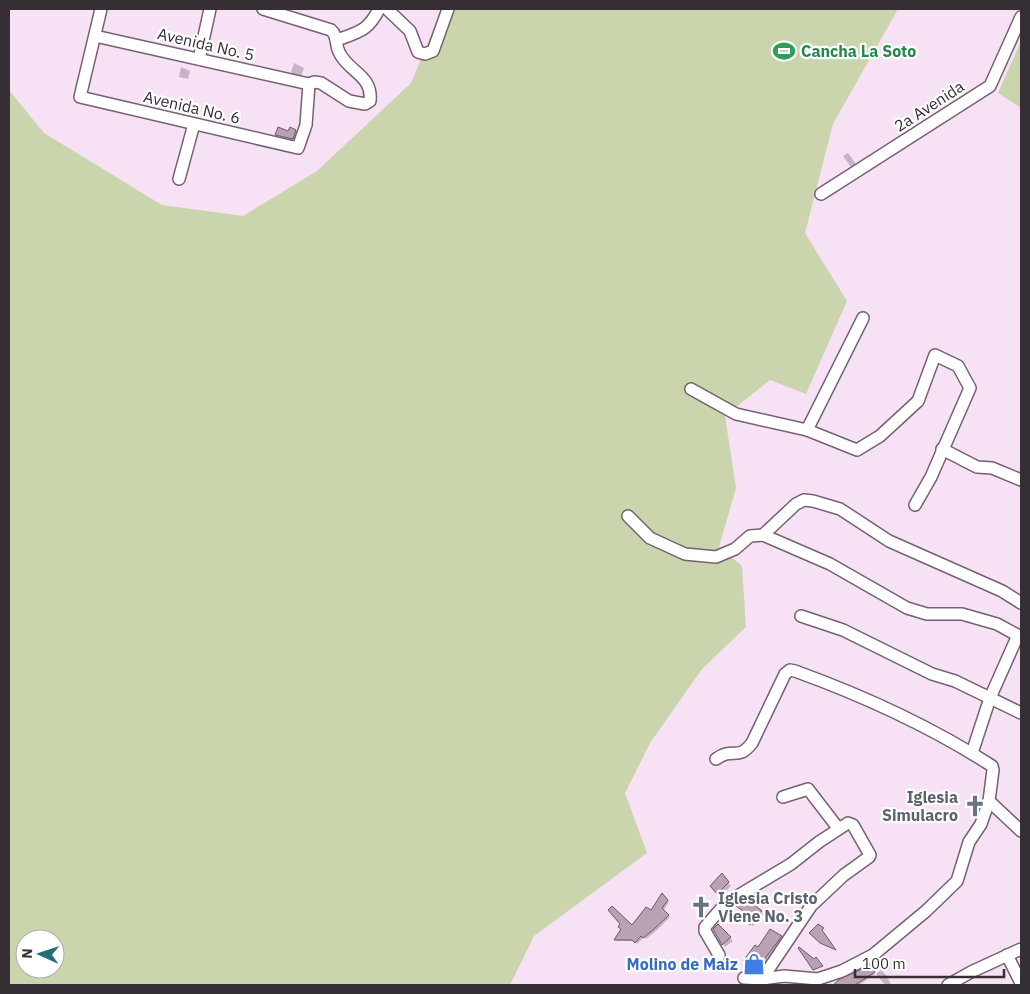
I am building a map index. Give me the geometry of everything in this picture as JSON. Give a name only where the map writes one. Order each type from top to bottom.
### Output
[{"type":"street","points":[[95,36],[101,9]]},
{"type":"street","points":[[198,59],[210,9]]},
{"type":"street","points":[[263,9],[331,30],[337,40],[366,28],[372,22],[379,9]]},
{"type":"street","points":[[387,9],[410,31],[418,52],[425,54],[433,51],[448,9]]},
{"type":"street","name":"2a Avenida","points":[[821,194],[990,86],[1021,17]]},
{"type":"street","name":"Avenida No. 5","points":[[95,36],[309,84],[314,82],[321,83],[349,101],[366,104],[370,101],[370,86],[346,63],[338,50],[337,40]]},
{"type":"street","name":"Avenida No. 6","points":[[95,36],[80,97],[296,148],[300,147],[306,125],[309,84]]},
{"type":"street","points":[[179,179],[194,124]]},
{"type":"street","points":[[807,430],[863,318]]},
{"type":"street","points":[[691,389],[736,414],[807,430],[857,450],[880,436],[918,401],[935,355],[958,366],[970,388],[931,477],[915,505]]},
{"type":"street","points":[[942,449],[977,467],[992,468],[1021,480]]},
{"type":"street","points":[[763,535],[796,504],[804,500],[813,501],[840,509],[889,541],[1002,591],[1021,603]]},
{"type":"street","points":[[628,516],[650,538],[684,554],[716,557],[735,549],[750,536],[763,535],[830,564],[907,608],[927,614],[962,614],[997,624],[1020,636],[990,698],[972,753]]},
{"type":"street","points":[[801,616],[843,630],[932,674],[955,681],[1021,713]]},
{"type":"street","points":[[716,759],[725,752],[740,754],[752,743],[785,674],[790,670],[837,686],[907,717],[992,766],[993,778],[990,801],[981,824],[969,842],[957,881],[926,911],[873,955],[819,982],[784,976],[744,983]]},
{"type":"street","points":[[783,797],[808,789],[838,828]]},
{"type":"street","points":[[990,801],[1021,831]]},
{"type":"street","points":[[719,955],[705,931],[705,927],[726,903],[791,864],[838,828],[848,823],[854,824],[870,854],[869,857],[844,875],[811,906],[762,979]]},
{"type":"street","points":[[954,984],[1021,949]]},
{"type":"street","points":[[1008,955],[1021,983]]},
{"type":"green space","points":[[442,9],[898,9],[833,124],[805,233],[847,301],[806,394],[770,380],[725,416],[736,488],[719,547],[742,566],[746,627],[702,669],[650,743],[625,793],[647,853],[534,936],[510,985],[9,985],[9,90],[44,133],[162,205],[243,216],[317,171],[411,83]]},
{"type":"green space","points":[[1021,41],[1021,108],[998,93]]},
{"type":"building","points":[[278,127],[288,131],[290,127],[296,130],[293,139],[275,135]]},
{"type":"building","points":[[722,873],[729,882],[717,894],[710,886]]},
{"type":"building","points":[[662,893],[668,900],[662,908],[669,915],[643,938],[641,936],[635,943],[632,940],[614,940],[621,929],[618,927],[620,924],[608,910],[612,906],[632,925],[646,907],[651,910]]},
{"type":"building","points":[[743,901],[748,905],[751,902],[762,911],[750,925],[739,915],[743,911],[736,906]]},
{"type":"building","points":[[718,924],[731,937],[722,945],[713,929]]},
{"type":"building","points":[[818,924],[824,928],[822,930],[836,950],[820,943],[809,933]]},
{"type":"building","points":[[770,929],[782,936],[756,970],[743,961],[755,945],[758,947]]},
{"type":"building","points":[[799,947],[814,959],[816,957],[823,966],[813,970]]},
{"type":"building","points":[[870,965],[875,972],[855,985],[833,985],[840,979]]},
{"type":"place","name":"Cancha La Soto","points":[[784,51]]},
{"type":"place","name":"Iglesia Simulacro","points":[[975,806]]},
{"type":"place","name":"Iglesia Cristo Viene No. 3","points":[[701,907]]},
{"type":"place","name":"Molino de Maiz","points":[[754,964]]}]
